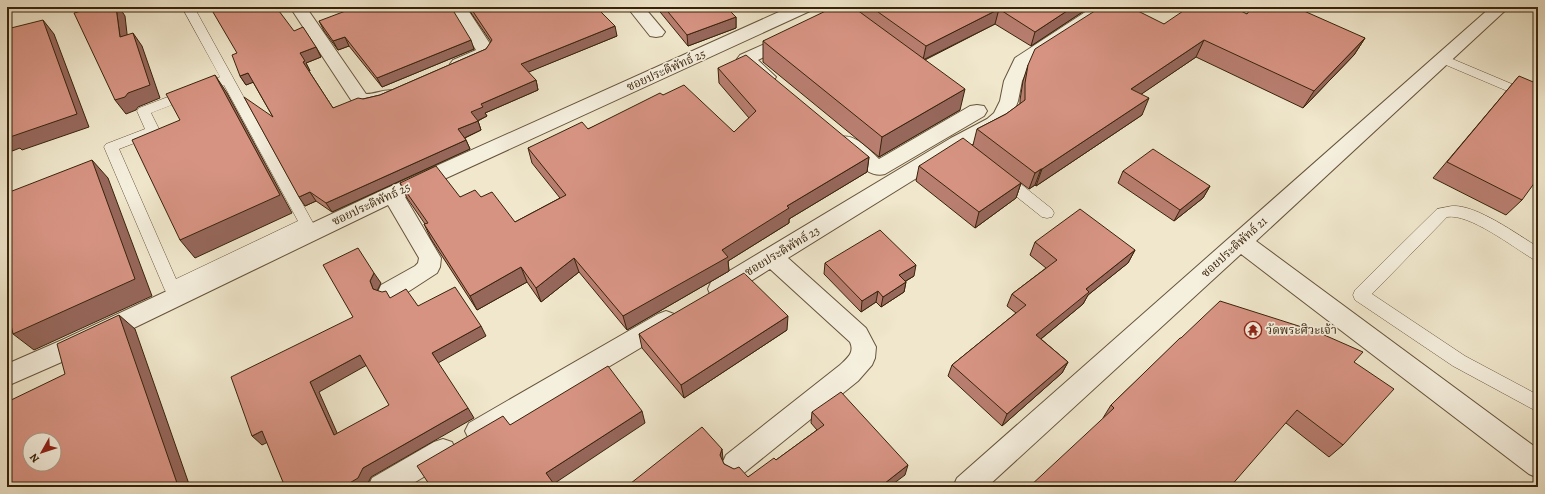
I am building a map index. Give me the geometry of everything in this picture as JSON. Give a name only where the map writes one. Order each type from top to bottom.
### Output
[{"type":"street","points":[[298,7],[360,99],[367,101],[378,99],[406,87]]},
{"type":"street","points":[[440,72],[482,54],[485,50],[458,7]]},
{"type":"street","points":[[635,7],[656,32]]},
{"type":"street","name":"ซอยประดิพัทธ์ 25","points":[[7,375],[71,347],[308,228],[392,194],[804,7]]},
{"type":"street","name":"ซอยประดิพัทธ์ 23","points":[[701,300],[964,148],[1002,117],[1009,101],[1012,81],[1022,62],[1105,7]]},
{"type":"street","name":"ซอยประดิพัทธ์ 21","points":[[967,487],[1501,7]]},
{"type":"street","points":[[782,89],[746,59],[801,32]]},
{"type":"street","points":[[830,129],[878,169],[971,106],[1011,90]]},
{"type":"street","points":[[389,292],[423,272],[429,266],[430,258],[392,194]]},
{"type":"street","points":[[1240,241],[1538,465]]},
{"type":"street","points":[[735,464],[849,373],[863,358],[864,347],[858,335],[773,258]]},
{"type":"street","points":[[382,487],[682,311]]},
{"type":"lane","points":[[188,7],[308,228],[172,288],[111,148],[153,131],[144,111],[227,79]]},
{"type":"lane","points":[[750,7],[763,7]]},
{"type":"lane","points":[[1443,59],[1538,100]]},
{"type":"lane","points":[[994,171],[1047,213]]},
{"type":"lane","points":[[1538,255],[1475,218],[1457,211],[1449,211],[1442,213],[1361,295],[1459,362],[1538,404]]},
{"type":"building","points":[[97,7],[116,7],[120,37],[133,33],[150,85],[128,93],[125,97],[115,100],[74,13]]},
{"type":"building","points":[[210,7],[276,7],[294,31],[303,27],[316,47],[300,53],[305,61],[303,62],[333,108],[358,98],[363,99],[380,95],[486,49],[492,40],[470,7],[596,7],[615,26],[521,64],[536,80],[481,104],[483,107],[471,112],[478,121],[458,129],[466,140],[326,203],[310,192],[299,197],[244,97],[273,117],[248,73],[240,76],[232,55],[237,53]]},
{"type":"building","points":[[356,7],[451,7],[471,40],[377,78],[345,37],[333,41],[319,21]]},
{"type":"building","points":[[664,7],[726,7],[736,17],[687,35]]},
{"type":"building","points":[[834,7],[853,7],[965,89],[882,137],[763,41]]},
{"type":"building","points":[[871,7],[1073,7],[1035,32],[999,9],[926,46]]},
{"type":"building","points":[[1101,7],[1130,7],[1164,24],[1189,7],[1233,7],[1247,14],[1252,7],[1295,7],[1365,38],[1314,91],[1204,40],[1131,89],[1149,98],[1035,173],[977,129],[1006,114],[1025,100],[1025,83],[1028,65],[1035,49]]},
{"type":"building","points":[[43,20],[77,114],[10,137],[9,134],[7,135],[7,65],[11,28]]},
{"type":"building","points":[[746,55],[869,157],[787,206],[789,208],[722,250],[728,257],[623,316],[574,258],[536,288],[521,267],[470,296],[424,224],[428,223],[400,183],[436,166],[460,197],[475,190],[481,197],[492,192],[515,222],[566,195],[528,148],[582,122],[588,129],[660,93],[663,95],[684,85],[734,132],[756,111],[718,68]]},
{"type":"building","points":[[215,75],[280,195],[180,240],[132,140],[180,120],[166,94]]},
{"type":"building","points":[[1519,76],[1538,84],[1538,178],[1522,200],[1447,162]]},
{"type":"building","points":[[963,138],[1021,183],[979,212],[919,166]]},
{"type":"building","points":[[1153,149],[1210,186],[1180,210],[1123,171]]},
{"type":"building","points":[[92,160],[135,279],[13,334],[7,307],[7,193]]},
{"type":"building","points":[[1080,209],[1135,250],[1086,289],[1089,292],[1036,335],[1068,362],[1007,414],[952,365],[1026,305],[1012,294],[1057,260],[1035,242]]},
{"type":"building","points":[[880,230],[916,265],[899,275],[906,282],[883,297],[878,291],[862,301],[825,263]]},
{"type":"building","points":[[358,248],[374,273],[370,281],[373,289],[382,292],[386,291],[390,298],[406,289],[418,306],[455,287],[481,326],[432,353],[468,408],[363,468],[358,478],[343,487],[285,487],[262,431],[252,436],[231,377],[353,317],[323,265]],"holes":[[[360,355],[389,405],[334,435],[310,382]]]},
{"type":"building","points":[[744,273],[788,316],[681,385],[639,334]]},
{"type":"building","name":"วัดพระศิวะเจ้า","points":[[1220,301],[1305,328],[1306,327],[1363,352],[1354,362],[1394,389],[1343,445],[1297,410],[1230,487],[1029,487],[1114,408],[1111,405]]},
{"type":"building","points":[[119,315],[177,483],[171,487],[7,487],[7,402],[65,374],[57,344]]},
{"type":"building","points":[[608,366],[642,411],[546,473],[556,487],[431,487],[417,466],[503,416],[510,425]]},
{"type":"building","points":[[841,392],[908,465],[880,487],[626,487],[702,427],[722,449],[720,455],[724,464],[734,469],[739,467],[748,477],[774,458],[776,460],[824,425],[812,412]]},
{"type":"place","name":"วัดพระศิวะเจ้า","points":[[1253,330]]}]
